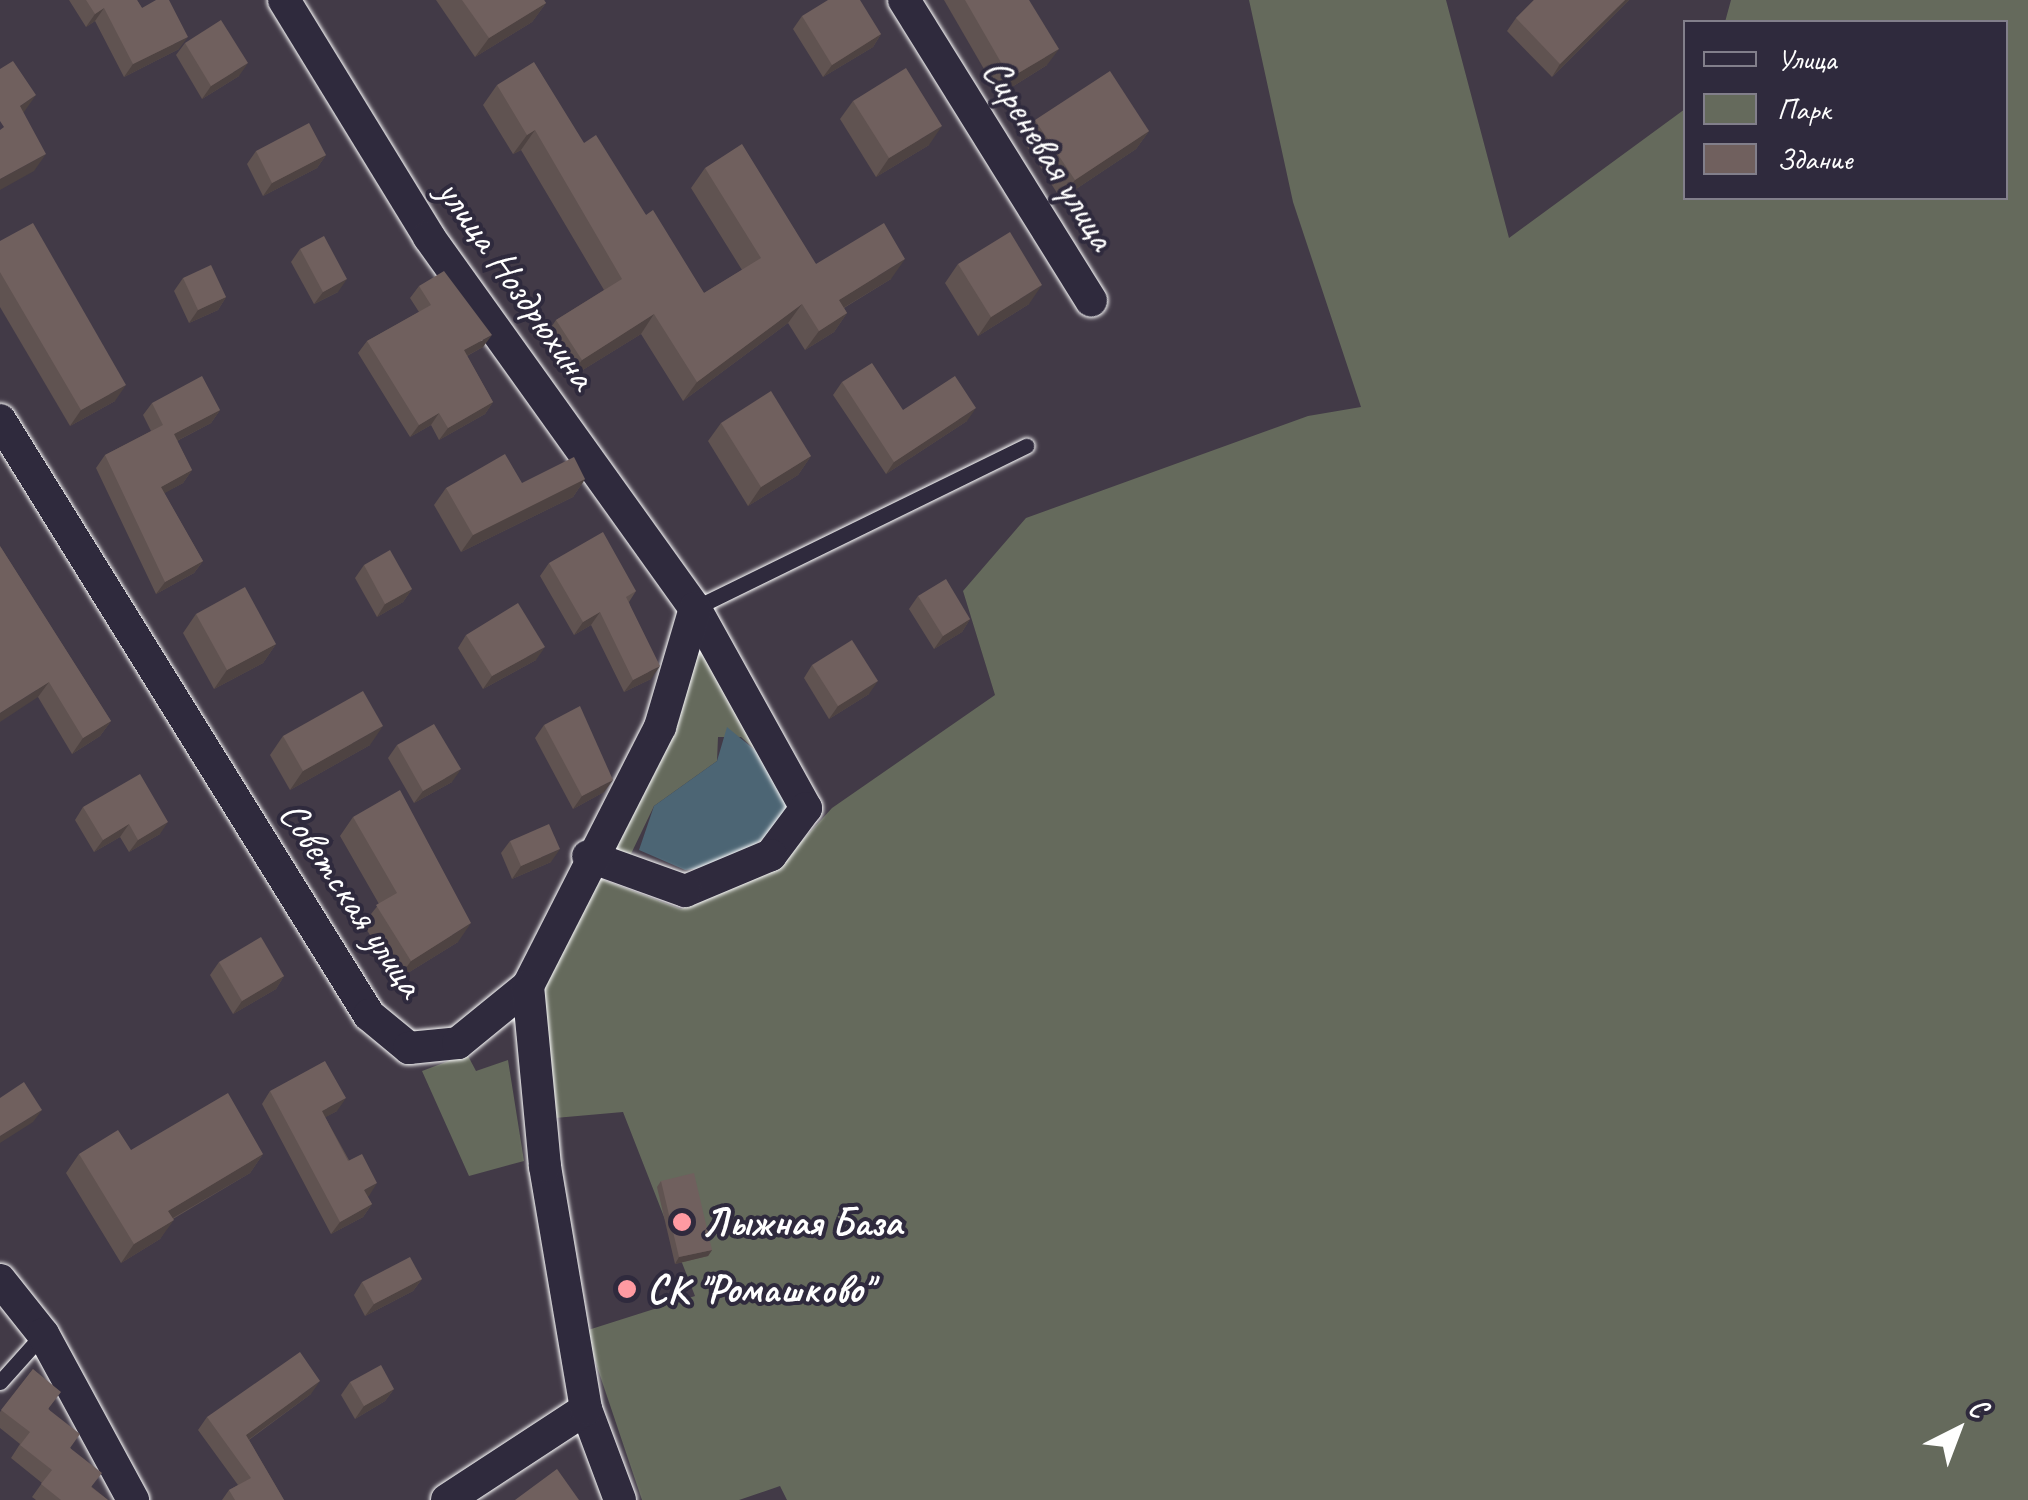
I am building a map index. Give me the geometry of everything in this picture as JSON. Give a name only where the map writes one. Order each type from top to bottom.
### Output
[{"type":"street","name":"улица Ноздрюхина","points":[[284,0],[429,236],[695,608],[806,808],[771,855],[685,891],[588,856]]},
{"type":"street","name":"Сиреневая улица","points":[[904,0],[1091,302]]},
{"type":"street","name":"Советская улица","points":[[0,420],[370,1016],[408,1048],[430,1051],[499,1018],[528,986],[588,856],[660,727],[695,608]]},
{"type":"street","points":[[528,986],[545,1166],[586,1409],[620,1500]]},
{"type":"street","points":[[0,1280],[43,1334],[133,1500]]},
{"type":"street","points":[[447,1500],[586,1409]]},
{"type":"lane","points":[[695,608],[1026,446]]},
{"type":"lane","points":[[0,1382],[43,1334]]},
{"type":"green space","points":[[1249,0],[1446,0],[1509,238],[1683,110],[1683,200],[2008,200],[2008,20],[1726,20],[1731,0],[2028,0],[2028,1500],[787,1500],[780,1486],[739,1500],[642,1500],[585,1331],[695,1296],[623,1112],[555,1118],[542,979],[593,876],[681,909],[778,867],[832,808],[995,695],[963,591],[1026,518],[1308,416],[1361,407],[1293,202]]},
{"type":"green space","points":[[693,630],[767,760],[741,737],[718,737],[717,761],[654,806],[629,858],[606,848]]},
{"type":"green space","points":[[467,1054],[476,1071],[508,1060],[524,1161],[469,1176],[422,1071]]},
{"type":"water","points":[[727,727],[767,760],[786,793],[788,821],[724,866],[685,870],[639,850],[654,806],[717,761]]},
{"type":"building","points":[[86,0],[137,0],[142,8],[156,0],[169,0],[188,37],[133,64],[104,8],[95,14]]},
{"type":"building","points":[[462,0],[544,0],[546,3],[489,38]]},
{"type":"building","points":[[828,0],[860,0],[881,34],[832,65],[802,16]]},
{"type":"building","points":[[965,0],[1029,0],[1059,49],[1010,78]]},
{"type":"building","points":[[1534,0],[1625,0],[1560,64],[1516,18]]},
{"type":"building","points":[[221,20],[248,63],[211,86],[185,43]]},
{"type":"building","points":[[13,61],[36,95],[20,106],[46,154],[0,179],[0,130],[4,127],[0,121],[0,69]]},
{"type":"building","points":[[534,62],[584,143],[596,135],[646,215],[653,210],[704,293],[761,258],[705,168],[742,144],[816,264],[884,223],[905,259],[839,300],[847,313],[819,331],[802,304],[697,382],[654,314],[582,360],[556,320],[622,279],[535,130],[527,135],[497,85]]},
{"type":"building","points":[[906,68],[942,126],[889,158],[853,101]]},
{"type":"building","points":[[1110,71],[1149,131],[1075,180],[1035,120]]},
{"type":"building","points":[[309,123],[326,155],[272,183],[256,151]]},
{"type":"building","points":[[33,223],[126,385],[81,410],[0,272],[0,241]]},
{"type":"building","points":[[1010,232],[1042,285],[991,317],[958,264]]},
{"type":"building","points":[[324,236],[347,279],[323,292],[300,249]]},
{"type":"building","points":[[211,265],[226,297],[198,310],[183,278]]},
{"type":"building","points":[[444,271],[492,335],[464,350],[493,402],[448,428],[439,413],[419,425],[367,341],[431,305],[419,286]]},
{"type":"building","points":[[872,363],[903,410],[955,376],[976,408],[894,462],[842,382]]},
{"type":"building","points":[[202,376],[220,410],[174,434],[192,470],[161,487],[203,561],[165,582],[105,455],[163,425],[152,403]]},
{"type":"building","points":[[771,391],[811,456],[761,487],[721,423]]},
{"type":"building","points":[[505,454],[522,483],[574,457],[585,479],[473,535],[446,488]]},
{"type":"building","points":[[603,532],[636,591],[626,597],[660,666],[633,680],[600,612],[583,622],[549,563]]},
{"type":"building","points":[[0,546],[111,721],[83,738],[49,682],[0,713]]},
{"type":"building","points":[[390,550],[412,589],[385,604],[364,565]]},
{"type":"building","points":[[946,579],[970,619],[943,636],[918,596]]},
{"type":"building","points":[[245,587],[276,644],[227,670],[196,614]]},
{"type":"building","points":[[518,603],[545,647],[492,676],[466,635]]},
{"type":"building","points":[[852,640],[878,681],[838,706],[812,665]]},
{"type":"building","points":[[363,691],[383,726],[303,771],[283,736]]},
{"type":"building","points":[[580,706],[613,780],[582,796],[544,725]]},
{"type":"building","points":[[434,724],[461,769],[423,791],[397,745]]},
{"type":"building","points":[[140,774],[168,822],[138,840],[129,824],[103,840],[83,807]]},
{"type":"building","points":[[400,790],[471,923],[411,961],[376,905],[397,893],[353,817]]},
{"type":"building","points":[[549,824],[560,849],[521,866],[510,841]]},
{"type":"building","points":[[261,937],[284,976],[242,1001],[219,962]]},
{"type":"building","points":[[325,1061],[346,1098],[322,1111],[348,1161],[362,1154],[377,1183],[364,1190],[372,1204],[340,1222],[270,1091]]},
{"type":"building","points":[[24,1082],[42,1110],[0,1136],[0,1098]]},
{"type":"building","points":[[228,1093],[263,1154],[168,1211],[174,1220],[134,1244],[79,1154],[118,1130],[131,1150]]},
{"type":"building","name":"Лыжная База","points":[[694,1173],[712,1250],[679,1257],[661,1181]]},
{"type":"building","points":[[410,1257],[422,1279],[374,1304],[362,1282]]},
{"type":"building","points":[[300,1352],[320,1381],[246,1435],[284,1500],[235,1500],[229,1490],[251,1478],[207,1417]]},
{"type":"building","points":[[381,1365],[394,1389],[364,1406],[350,1382]]},
{"type":"building","points":[[33,1369],[61,1392],[48,1409],[80,1434],[70,1448],[102,1473],[91,1487],[108,1500],[61,1500],[41,1484],[52,1470],[20,1445],[30,1432],[1,1410]]},
{"type":"building","points":[[557,1469],[579,1500],[515,1500]]},
{"type":"place","name":"Лыжная База","points":[[682,1222]]},
{"type":"place","name":"СК \"Ромашково\"","points":[[627,1289]]}]
